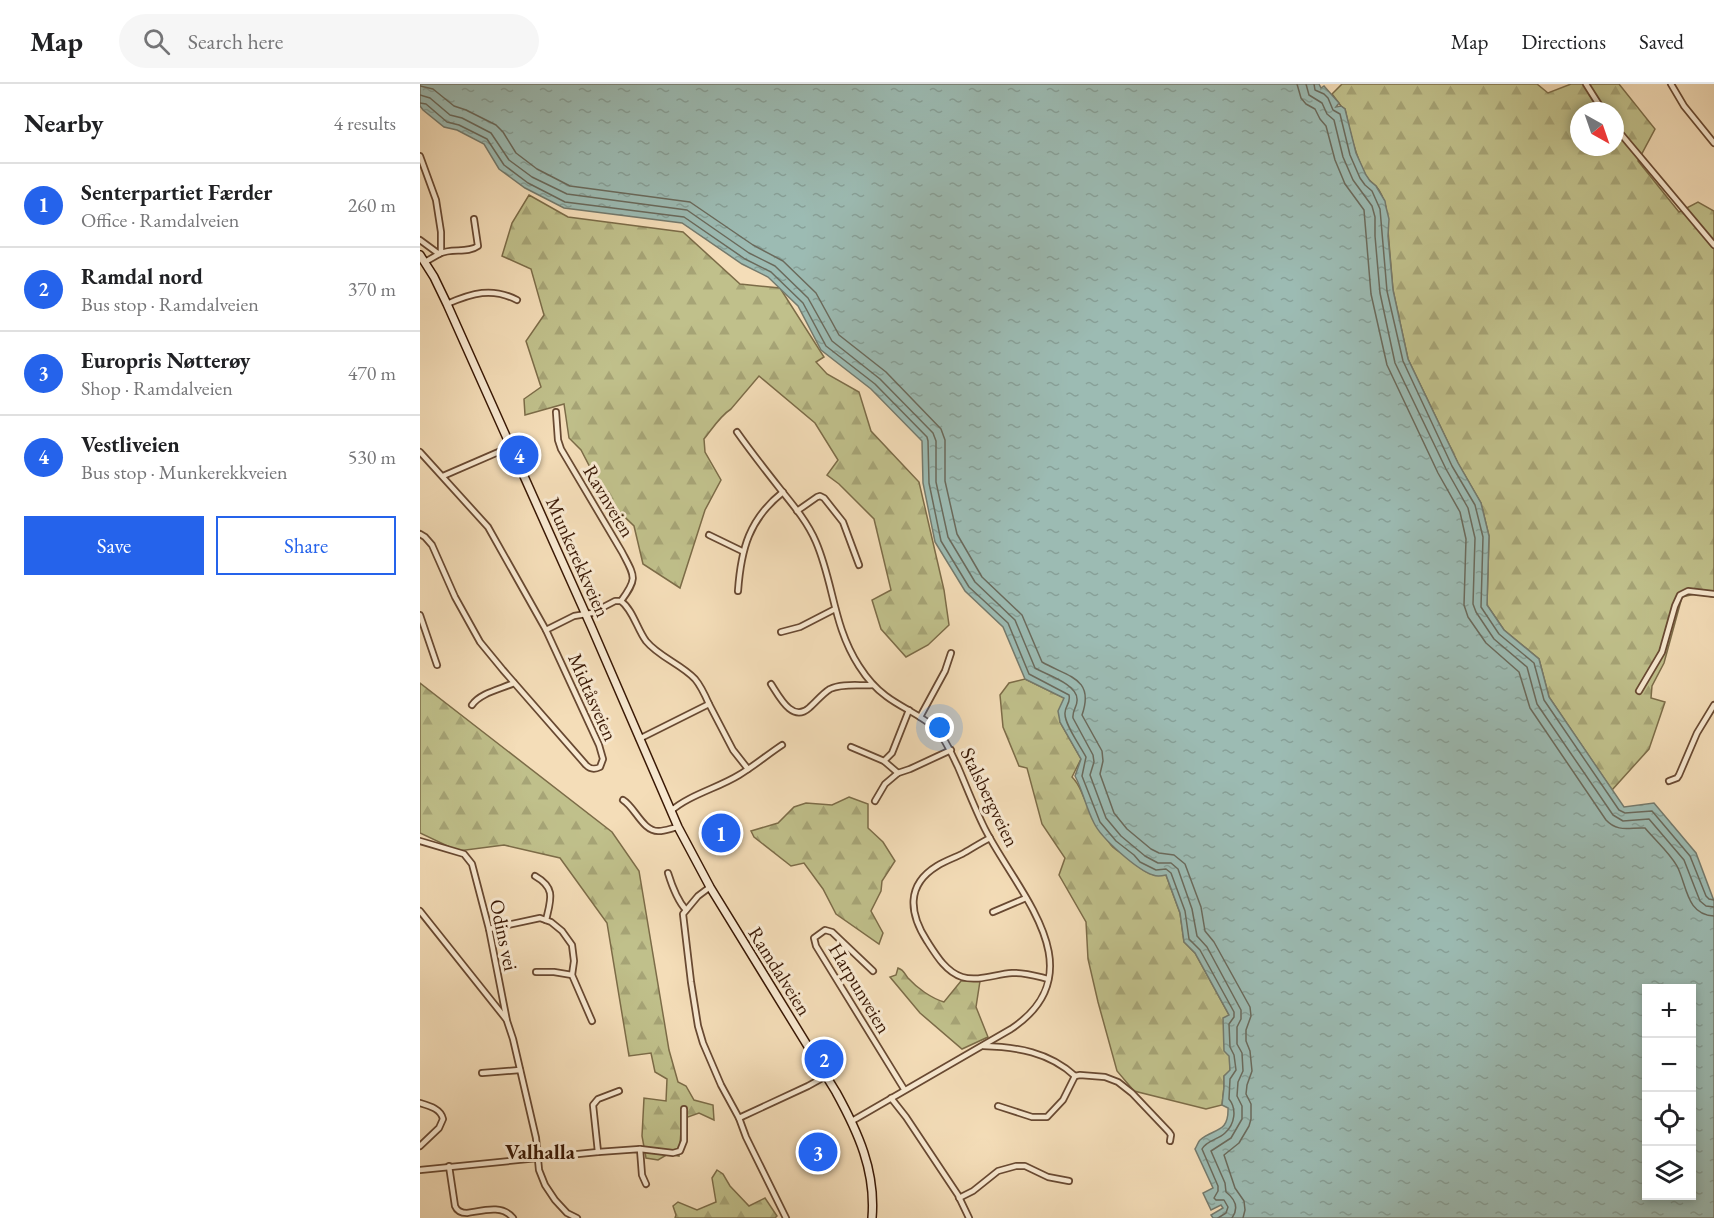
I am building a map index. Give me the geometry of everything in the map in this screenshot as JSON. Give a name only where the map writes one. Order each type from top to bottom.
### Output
[{"type":"main road","name":"Munkerekkveien","points":[[420,255],[447,304],[670,811]]},
{"type":"main road","name":"Ramdalveien","points":[[670,811],[710,887],[852,1121],[870,1173],[872,1218]]},
{"type":"street","points":[[1586,84],[1597,102]]},
{"type":"street","points":[[1671,84],[1684,106],[1714,143]]},
{"type":"street","points":[[1624,138],[1714,245]]},
{"type":"street","points":[[420,156],[440,217],[441,248],[439,254]]},
{"type":"street","points":[[425,262],[444,251],[477,247],[474,219]]},
{"type":"street","points":[[420,240],[439,254]]},
{"type":"street","points":[[447,304],[490,291],[517,300]]},
{"type":"street","name":"Ravnveien","points":[[556,412],[561,449],[632,573],[632,587],[621,601]]},
{"type":"street","name":"Stalsbergveien","points":[[737,432],[783,492],[816,542],[840,629],[858,666],[873,685],[885,695],[937,730],[951,750],[990,838],[1043,929],[1048,944],[1050,961],[1048,979],[1042,998],[1028,1016],[981,1047],[904,1089],[852,1121]]},
{"type":"street","points":[[443,476],[510,447]]},
{"type":"street","points":[[420,452],[488,527],[546,630],[565,620],[592,613],[615,601],[621,601],[648,643],[696,680],[733,750],[748,769]]},
{"type":"street","points":[[738,591],[742,551],[752,528],[760,514],[783,492]]},
{"type":"street","points":[[797,512],[817,497],[824,498],[843,522],[859,565]]},
{"type":"street","name":"Midtåsveien","points":[[420,534],[432,545],[455,597],[472,629],[488,652],[586,765],[595,769],[600,767],[603,759],[546,630]]},
{"type":"street","points":[[709,535],[742,551]]},
{"type":"street","points":[[1638,691],[1662,652],[1680,595],[1688,591],[1714,594]]},
{"type":"street","points":[[781,632],[800,627],[835,609]]},
{"type":"street","points":[[420,615],[437,665]]},
{"type":"street","points":[[920,717],[945,671],[951,652]]},
{"type":"street","points":[[472,705],[482,696],[514,683]]},
{"type":"street","points":[[771,684],[788,708],[799,712],[805,711],[823,694],[835,687],[873,685]]},
{"type":"street","points":[[639,739],[709,704]]},
{"type":"street","points":[[1669,781],[1679,775],[1697,733],[1714,705]]},
{"type":"street","points":[[884,761],[892,753],[909,710]]},
{"type":"street","points":[[670,811],[681,803],[748,769],[782,745]]},
{"type":"street","points":[[851,747],[884,761],[898,773]]},
{"type":"street","points":[[875,801],[885,784],[898,773],[951,750]]},
{"type":"street","points":[[623,800],[652,830],[678,827]]},
{"type":"street","points":[[990,838],[937,866],[921,879],[916,886],[914,902],[915,914],[921,930],[943,964],[959,976],[976,978],[1020,973],[1048,979]]},
{"type":"street","name":"Odins vei","points":[[420,841],[457,851],[470,860],[489,929],[507,1021],[536,1138],[538,1170],[545,1185],[563,1209],[577,1218]]},
{"type":"street","points":[[668,873],[673,888],[686,910]]},
{"type":"street","points":[[535,876],[547,884],[551,894],[546,920]]},
{"type":"street","points":[[710,887],[698,896],[686,910],[683,918],[698,1026],[713,1068],[786,1218]]},
{"type":"street","points":[[993,912],[1026,898]]},
{"type":"street","points":[[420,911],[507,1021]]},
{"type":"street","points":[[489,929],[540,918],[562,931],[572,945],[574,961],[572,975],[592,1021]]},
{"type":"street","name":"Harpunveien","points":[[873,971],[832,932],[825,930],[814,938],[816,946],[904,1089]]},
{"type":"street","points":[[536,972],[572,975]]},
{"type":"street","points":[[981,1047],[1029,1051],[1058,1063],[1075,1076],[1105,1077],[1118,1082],[1169,1132],[1170,1141]]},
{"type":"street","points":[[482,1072],[520,1070]]},
{"type":"street","points":[[739,1118],[826,1076]]},
{"type":"street","points":[[998,1106],[1032,1118],[1047,1117],[1063,1100],[1075,1076]]},
{"type":"street","points":[[598,1152],[593,1105],[598,1099],[619,1091]]},
{"type":"street","points":[[891,1098],[959,1198],[969,1218]]},
{"type":"street","points":[[420,1103],[437,1110],[444,1119],[439,1128],[420,1146]]},
{"type":"street","points":[[420,1170],[640,1149],[673,1153],[680,1151],[684,1141],[684,1109]]},
{"type":"street","points":[[640,1149],[642,1175],[646,1184]]},
{"type":"street","points":[[449,1166],[455,1206],[461,1213],[501,1210],[513,1218]]},
{"type":"street","points":[[959,1198],[973,1191],[998,1171],[1016,1166],[1025,1166],[1048,1177],[1069,1181]]},
{"type":"green space","points":[[1342,84],[1537,84],[1548,93],[1571,84],[1619,84],[1655,129],[1638,161],[1679,212],[1698,202],[1714,211],[1714,596],[1695,594],[1682,597],[1664,663],[1652,686],[1651,698],[1665,702],[1649,749],[1612,790],[1549,697],[1539,659],[1504,630],[1487,605],[1489,536],[1481,503],[1458,463],[1408,359],[1393,290],[1386,207],[1376,186],[1367,178],[1362,168],[1345,109],[1332,94]]},
{"type":"green space","points":[[529,195],[568,217],[683,232],[740,284],[780,288],[824,357],[816,362],[827,374],[859,392],[871,431],[919,482],[944,590],[949,625],[928,645],[906,657],[881,629],[872,600],[891,590],[874,519],[827,475],[838,460],[815,423],[759,376],[704,439],[705,452],[721,480],[705,510],[680,588],[643,564],[634,526],[607,500],[581,450],[569,438],[564,404],[525,415],[524,399],[541,387],[526,341],[544,315],[531,269],[502,256],[512,223]]},
{"type":"green space","points":[[1025,679],[1064,698],[1060,722],[1081,759],[1072,777],[1108,841],[1146,872],[1166,875],[1180,913],[1184,942],[1195,953],[1229,1015],[1230,1071],[1224,1076],[1222,1105],[1206,1109],[1134,1091],[1117,1071],[1088,959],[1086,922],[1059,875],[1065,858],[1042,824],[1027,768],[1019,766],[1003,727],[1000,695],[1009,683]]},
{"type":"green space","points":[[420,683],[612,832],[639,871],[669,1050],[678,1082],[686,1086],[694,1100],[713,1105],[714,1120],[699,1113],[682,1119],[679,1156],[668,1154],[658,1160],[646,1158],[642,1136],[644,1098],[666,1101],[667,1079],[655,1072],[651,1053],[629,1056],[607,923],[560,858],[504,845],[458,851],[420,833]]},
{"type":"green space","points":[[849,797],[868,804],[868,828],[883,842],[895,861],[882,881],[881,891],[871,911],[883,933],[879,944],[836,914],[823,889],[804,863],[791,866],[754,837],[751,831],[778,823],[794,807],[806,803],[832,805]]},
{"type":"green space","points":[[898,968],[920,989],[944,1002],[961,981],[980,981],[976,1007],[988,1037],[962,1049],[920,1013],[890,977],[896,975]]},
{"type":"green space","points":[[717,1170],[723,1174],[730,1186],[749,1206],[765,1198],[777,1216],[775,1218],[675,1218],[673,1206],[678,1202],[697,1210],[716,1202],[712,1178]]},
{"type":"water","points":[[420,84],[1319,84],[1321,88],[1324,86],[1339,103],[1336,107],[1341,106],[1345,109],[1356,153],[1366,175],[1385,201],[1389,219],[1388,236],[1393,290],[1408,359],[1458,463],[1481,503],[1489,536],[1487,605],[1504,630],[1539,659],[1549,697],[1624,807],[1654,803],[1696,853],[1714,901],[1714,1218],[1213,1218],[1211,1215],[1223,1208],[1221,1205],[1211,1210],[1203,1193],[1213,1188],[1195,1149],[1200,1140],[1223,1126],[1228,1116],[1228,1108],[1222,1105],[1224,1076],[1230,1070],[1229,1056],[1224,1051],[1223,1018],[1229,1015],[1195,953],[1184,942],[1180,913],[1166,875],[1155,876],[1138,867],[1112,845],[1094,823],[1075,776],[1081,759],[1060,722],[1058,711],[1064,698],[1025,679],[1003,627],[965,591],[935,542],[923,483],[922,441],[871,389],[821,350],[798,306],[768,277],[742,264],[682,223],[564,208],[525,188],[499,169],[484,144],[457,130],[444,127],[420,106]]},
{"type":"place","name":"Vestliveien","points":[[519,455]]},
{"type":"place","name":"Senterpartiet Færder","points":[[721,833]]},
{"type":"place","name":"Ramdal nord","points":[[824,1059]]},
{"type":"place","name":"Europris Nøtterøy","points":[[818,1152]]},
{"type":"district","name":"Valhalla","points":[[540,1151]]}]
